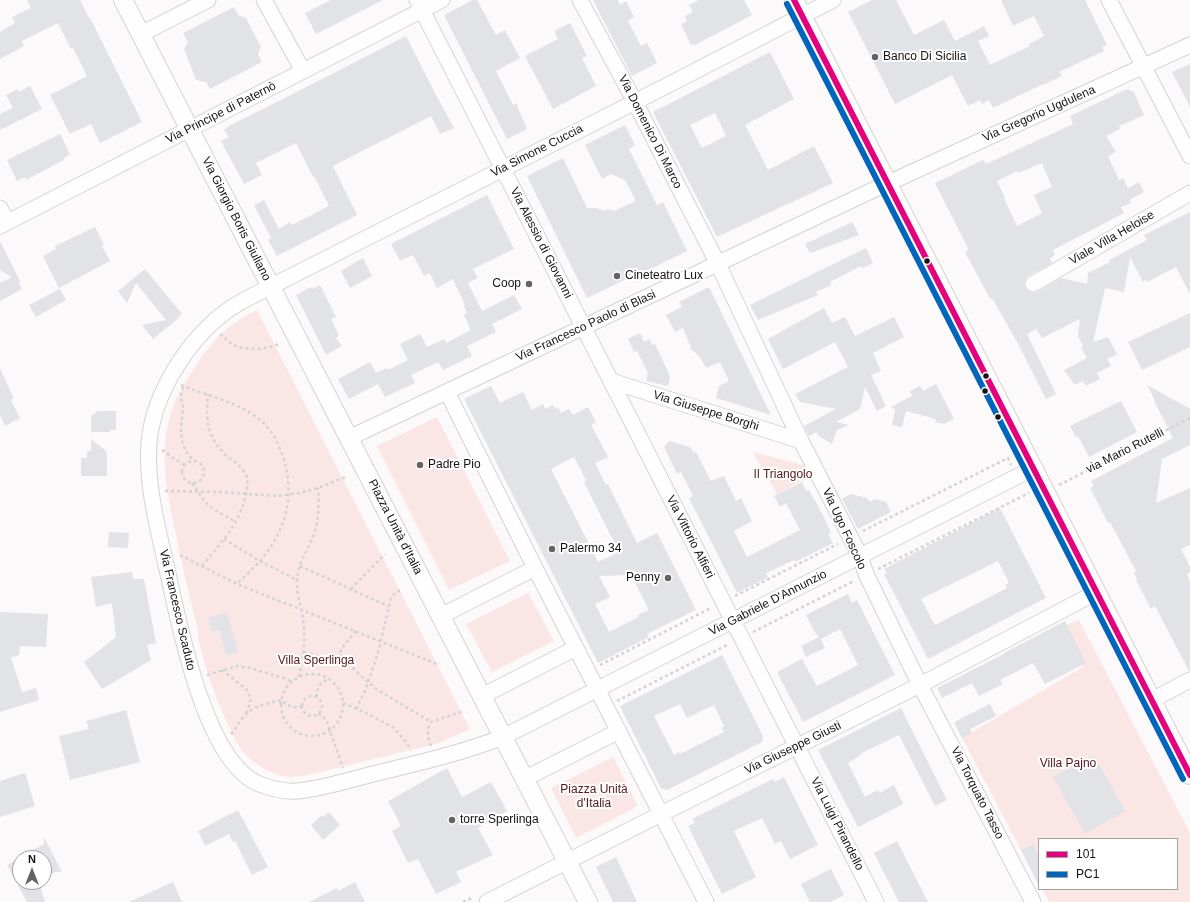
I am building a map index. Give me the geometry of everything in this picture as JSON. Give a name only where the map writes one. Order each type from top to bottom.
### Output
[{"type":"street","name":"Via Giorgio Boris Giuliano","points":[[123,0],[349,438]]},
{"type":"street","points":[[141,34],[208,0]]},
{"type":"street","points":[[264,0],[303,71]]},
{"type":"street","name":"Via Principe di Paternò","points":[[4,224],[303,71],[420,5],[442,0]]},
{"type":"street","name":"Via Domenico Di Marco","points":[[580,0],[635,102],[718,264]]},
{"type":"street","name":"Via Simone Cuccia","points":[[271,286],[635,102],[798,8],[833,0]]},
{"type":"street","points":[[1109,0],[1190,156]]},
{"type":"street","name":"Via Alessio di Giovanni","points":[[420,5],[584,327]]},
{"type":"street","points":[[798,8],[1190,774]]},
{"type":"street","name":"Via Gregorio Ugdulena","points":[[888,183],[1190,45]]},
{"type":"street","name":"Via Francesco Paolo di Blasi","points":[[349,438],[888,183]]},
{"type":"street","name":"Viale Villa Heloise","points":[[1033,284],[1190,192]]},
{"type":"street","points":[[0,208],[4,224]]},
{"type":"street","name":"Via Ugo Foscolo","points":[[718,264],[801,440],[860,556],[866,574],[920,685]]},
{"type":"street","name":"Via Francesco Scaduto","points":[[271,286],[232,307],[203,332],[189,349],[170,379],[161,398],[155,414],[150,439],[149,476],[183,642],[198,692],[226,754],[243,774],[256,782],[279,790],[296,791],[346,781],[430,760],[503,737]]},
{"type":"street","name":"Via Vittorio Alfieri","points":[[584,327],[723,602],[798,746]]},
{"type":"street","name":"Via Giuseppe Borghi","points":[[611,382],[801,440]]},
{"type":"street","points":[[447,392],[535,568],[706,902]]},
{"type":"street","name":"Piazza Unità d'Italia","points":[[349,438],[588,902]]},
{"type":"street","name":"Via Gabriele D'Annunzio","points":[[503,737],[1034,468]]},
{"type":"street","points":[[441,616],[535,568]]},
{"type":"street","name":"Via Giuseppe Giusti","points":[[487,902],[920,685],[1097,592]]},
{"type":"street","points":[[482,696],[576,648]]},
{"type":"street","points":[[1152,700],[1190,680]]},
{"type":"street","name":"Via Torquato Tasso","points":[[920,685],[1033,902]]},
{"type":"street","points":[[524,779],[619,731]]},
{"type":"street","name":"Via Luigi Pirandello","points":[[798,746],[876,902]]},
{"type":"path","points":[[218,332],[233,345],[248,349],[271,347],[278,344]]},
{"type":"path","points":[[192,484],[199,482],[204,476],[204,472],[201,465],[190,458],[184,450],[181,426],[183,406],[181,395],[183,386],[238,406],[263,422],[271,430],[278,441],[286,466],[289,481],[289,495],[284,523],[273,543],[260,560],[237,584]]},
{"type":"path","points":[[202,566],[224,539],[241,513],[246,494],[247,480],[246,474],[223,451],[208,428],[206,417],[208,394]]},
{"type":"path","name":"via Mario Rutelli","points":[[1061,484],[1190,418]]},
{"type":"path","points":[[160,448],[184,466]]},
{"type":"path","points":[[588,671],[1008,458]]},
{"type":"path","points":[[195,461],[189,462],[184,466],[181,472],[182,476],[186,481],[192,484],[212,509],[236,522]]},
{"type":"path","points":[[162,491],[197,491],[266,496],[289,495],[318,488],[346,476]]},
{"type":"path","points":[[299,677],[304,652],[303,620],[298,596],[297,580],[302,560],[313,538],[318,515],[318,488]]},
{"type":"path","points":[[606,706],[1025,494]]},
{"type":"path","points":[[224,539],[297,580]]},
{"type":"path","points":[[351,589],[385,554]]},
{"type":"path","points":[[180,556],[237,584],[437,664],[440,663]]},
{"type":"path","points":[[300,566],[388,606]]},
{"type":"path","points":[[356,709],[368,682],[381,641],[390,598],[395,593],[403,589]]},
{"type":"path","points":[[304,652],[336,662],[344,646],[356,631]]},
{"type":"path","points":[[339,654],[378,690],[431,722]]},
{"type":"path","points":[[204,676],[237,666],[250,668],[287,679],[292,682]]},
{"type":"path","points":[[222,670],[246,689],[251,698],[246,714],[232,734],[229,735]]},
{"type":"path","points":[[316,674],[328,680],[334,684],[340,693],[343,703],[342,713],[337,723],[330,730],[311,736],[293,730],[286,722],[282,714],[281,704],[283,694],[288,686],[299,677],[305,675],[316,674]]},
{"type":"path","points":[[317,697],[319,686],[322,682],[328,680]]},
{"type":"path","points":[[318,714],[322,705],[320,699],[317,697],[308,697],[304,701],[303,710],[307,714],[313,716],[318,714],[322,715],[325,719],[344,772]]},
{"type":"path","points":[[246,714],[256,707],[282,700]]},
{"type":"path","points":[[282,700],[288,706],[297,708],[303,707]]},
{"type":"path","points":[[343,703],[394,728],[406,742],[413,755]]},
{"type":"path","points":[[432,750],[428,737],[428,726],[431,722],[464,710]]},
{"type":"green space","name":"Villa Sperlinga","points":[[257,310],[470,729],[439,743],[304,776],[294,777],[286,777],[274,773],[252,761],[245,754],[236,740],[216,696],[198,639],[199,634],[169,502],[165,473],[165,444],[170,416],[177,397],[198,362],[214,341],[228,328]]},
{"type":"green space","points":[[437,417],[510,561],[449,590],[377,446]]},
{"type":"green space","name":"Il Triangolo","points":[[753,452],[807,466],[799,471],[803,480],[777,494]]},
{"type":"green space","points":[[528,593],[554,641],[492,672],[466,624]]},
{"type":"green space","name":"Villa Pajno","points":[[1079,620],[1190,833],[1190,902],[1049,902],[1043,890],[1178,890],[1178,838],[1038,838],[1038,882],[962,738],[1083,667],[1062,627]]},
{"type":"green space","name":"Piazza Unità d'Italia","points":[[613,757],[638,806],[576,838],[551,788]]},
{"type":"building","points":[[27,0],[80,0],[142,122],[100,143],[91,124],[70,134],[50,95],[87,76],[58,23],[22,41],[24,46],[0,59],[0,32],[15,23],[12,17],[31,8]]},
{"type":"building","points":[[331,0],[383,0],[316,34],[305,13]]},
{"type":"building","points":[[473,0],[477,0],[496,35],[505,30],[520,58],[496,71],[513,105],[516,103],[527,129],[507,139],[444,15]]},
{"type":"building","points":[[593,0],[618,0],[620,5],[626,1],[634,17],[628,21],[641,46],[647,43],[657,63],[632,76]]},
{"type":"building","points":[[699,0],[744,0],[752,15],[695,45],[691,45],[681,24],[687,21],[685,16],[693,12],[689,5]]},
{"type":"building","points":[[872,0],[896,0],[914,35],[944,20],[955,41],[984,26],[989,36],[978,41],[990,65],[1030,46],[1029,44],[1044,36],[1034,16],[1013,26],[1001,0],[1085,0],[1107,45],[1102,47],[1104,51],[1059,72],[1062,76],[993,108],[989,100],[982,104],[980,100],[968,106],[952,75],[895,104],[848,12]]},
{"type":"building","points":[[234,7],[238,15],[246,18],[261,47],[258,54],[262,62],[210,89],[206,82],[196,80],[184,49],[188,42],[183,33]]},
{"type":"building","points":[[570,23],[587,56],[582,58],[596,86],[553,109],[525,56],[558,39],[554,31]]},
{"type":"building","points":[[406,36],[454,128],[440,134],[431,116],[333,166],[357,215],[277,256],[268,240],[271,238],[254,205],[264,200],[279,229],[290,222],[292,225],[329,206],[296,143],[256,163],[262,175],[244,184],[221,141],[229,137],[224,130],[227,127]]},
{"type":"building","points":[[770,52],[794,99],[745,125],[768,170],[814,146],[833,183],[717,237],[653,112]],"holes":[[[715,113],[726,136],[702,148],[690,125]]]},
{"type":"building","points":[[1190,64],[1190,107],[1172,72]]},
{"type":"building","points":[[30,86],[42,109],[0,130],[0,114],[13,108],[6,95],[18,89],[19,92]]},
{"type":"building","points":[[1127,89],[1134,92],[1144,115],[1119,126],[1120,129],[1106,136],[1116,152],[1108,156],[1119,180],[1123,178],[1128,188],[1139,182],[1144,192],[1129,200],[1131,203],[1121,207],[1124,213],[1053,250],[1055,255],[1050,258],[1052,263],[1028,276],[1024,284],[1025,288],[1029,292],[1037,292],[1061,278],[1087,284],[1088,273],[1147,240],[1144,235],[1190,212],[1190,294],[1176,267],[1147,282],[1146,280],[1143,282],[1130,257],[1124,292],[1105,288],[1093,342],[1108,337],[1117,354],[1107,359],[1111,366],[1097,373],[1100,379],[1086,386],[1083,381],[1075,385],[1064,370],[1087,358],[1081,347],[1083,346],[1078,336],[1080,319],[1042,338],[1036,329],[1027,334],[1056,394],[1046,399],[1016,340],[992,298],[990,299],[965,252],[969,250],[935,183],[983,160],[986,164],[1073,124],[1070,116]],"holes":[[[1042,163],[1052,187],[1034,195],[1042,213],[1017,226],[997,181],[1017,171],[1018,173]]]},
{"type":"building","points":[[625,125],[635,145],[629,149],[657,205],[663,202],[687,251],[587,298],[527,176],[563,158],[587,208],[596,208],[604,211],[607,209],[614,211],[636,201],[625,180],[611,174],[602,179],[585,145]]},
{"type":"building","points":[[60,134],[70,154],[64,158],[64,160],[26,180],[25,177],[17,181],[7,160]]},
{"type":"building","points":[[487,195],[514,249],[473,269],[478,278],[468,283],[482,311],[514,295],[522,309],[492,324],[496,332],[467,346],[472,356],[443,370],[438,362],[411,375],[415,383],[385,397],[378,384],[349,399],[338,379],[370,362],[376,373],[387,368],[388,370],[408,360],[400,344],[420,334],[427,347],[444,339],[446,343],[471,330],[464,315],[467,313],[464,306],[465,305],[453,279],[437,288],[430,273],[424,276],[413,255],[400,261],[391,244]]},
{"type":"building","points":[[852,222],[859,235],[810,253],[805,244]]},
{"type":"building","points":[[95,227],[104,245],[102,246],[110,261],[59,288],[43,256],[56,249],[55,246]]},
{"type":"building","points":[[0,241],[21,283],[18,281],[22,289],[0,301],[0,283],[12,277],[0,270]]},
{"type":"building","points":[[866,248],[873,263],[863,268],[861,266],[830,282],[831,285],[816,292],[818,295],[758,320],[750,305]]},
{"type":"building","points":[[363,258],[372,276],[350,288],[341,271]]},
{"type":"building","points":[[145,269],[182,314],[153,339],[142,325],[166,320],[136,283],[127,303],[118,291]]},
{"type":"building","points":[[320,285],[336,317],[331,319],[339,336],[336,338],[342,346],[326,355],[296,295],[311,287],[313,289]]},
{"type":"building","points":[[709,287],[771,415],[716,398],[719,386],[729,381],[720,362],[706,368],[700,357],[692,350],[683,328],[675,332],[666,315],[682,307],[679,302]]},
{"type":"building","points":[[60,289],[66,300],[36,317],[29,305]]},
{"type":"building","points":[[824,308],[832,323],[845,317],[855,336],[894,317],[904,337],[873,353],[881,371],[871,375],[886,406],[877,411],[865,387],[860,409],[836,422],[849,425],[837,430],[832,444],[819,436],[816,432],[809,436],[804,426],[836,409],[800,402],[795,394],[848,367],[835,342],[783,369],[768,339]]},
{"type":"building","points":[[1190,313],[1190,347],[1142,370],[1128,342]]},
{"type":"building","points":[[640,333],[644,342],[649,339],[652,345],[655,344],[670,376],[668,386],[646,381],[648,373],[637,351],[634,352],[628,339]]},
{"type":"building","points":[[0,368],[14,399],[11,400],[20,418],[5,426],[0,415]]},
{"type":"building","points":[[936,384],[954,419],[944,424],[935,422],[936,419],[906,411],[902,427],[892,425],[895,409],[891,407],[912,396],[910,391],[920,386],[923,391]]},
{"type":"building","points":[[1147,385],[1190,409],[1190,445],[1162,459],[1156,503],[1190,488],[1190,545],[1181,549],[1190,567],[1190,572],[1187,574],[1190,582],[1190,671],[1155,606],[1151,609],[1136,580],[1137,579],[1134,573],[1136,571],[1110,522],[1108,523],[1090,488],[1094,486],[1091,481],[1173,438]]},
{"type":"building","points":[[491,386],[500,403],[523,392],[532,410],[543,404],[545,409],[553,405],[555,409],[558,407],[561,413],[569,409],[573,415],[588,407],[596,422],[591,425],[608,457],[595,463],[606,485],[608,484],[637,543],[657,533],[696,610],[647,634],[649,637],[598,663],[464,399]],"holes":[[[574,457],[586,480],[584,482],[619,552],[598,562],[551,469]],[[631,575],[649,610],[638,615],[639,617],[609,632],[595,604],[610,597],[599,576]]]},
{"type":"building","points":[[1121,401],[1137,432],[1089,457],[1078,436],[1076,437],[1070,426]]},
{"type":"building","points":[[98,411],[116,411],[116,430],[110,430],[110,432],[91,432],[91,416]]},
{"type":"building","points":[[91,439],[105,450],[107,455],[107,476],[81,476],[81,458],[87,458],[87,451],[91,451]]},
{"type":"building","points":[[669,441],[690,447],[694,453],[696,452],[711,481],[724,476],[736,501],[741,498],[752,521],[734,531],[747,557],[800,530],[786,503],[780,507],[774,496],[802,482],[806,491],[809,490],[814,498],[831,533],[828,534],[833,543],[795,562],[794,560],[766,573],[768,577],[737,593],[689,498],[693,496],[681,472],[677,474],[664,447]]},
{"type":"building","points":[[851,494],[867,498],[870,502],[874,499],[886,502],[891,512],[858,529],[842,499]]},
{"type":"building","points":[[1000,508],[1046,598],[928,659],[884,574],[887,573],[884,569]],"holes":[[[998,561],[1009,583],[1005,585],[1007,588],[935,625],[921,599]]]},
{"type":"building","points":[[109,532],[129,533],[128,548],[108,547]]},
{"type":"building","points":[[132,572],[133,579],[144,579],[156,643],[147,645],[151,660],[102,689],[84,662],[116,637],[112,603],[96,607],[91,577]]},
{"type":"building","points":[[848,594],[852,603],[857,600],[895,675],[803,722],[777,672],[802,659],[817,686],[858,665],[840,629],[821,639],[820,638],[825,648],[806,657],[801,646],[819,637],[814,631],[806,615]]},
{"type":"building","points":[[0,612],[48,614],[46,647],[20,646],[19,655],[11,658],[22,692],[36,688],[39,700],[0,712]]},
{"type":"building","points":[[227,612],[238,652],[226,655],[219,630],[212,632],[208,618]]},
{"type":"building","points":[[1065,621],[1086,663],[1045,684],[1033,663],[1000,680],[1003,684],[979,696],[972,683],[942,698],[937,688]]},
{"type":"building","points":[[722,655],[763,736],[762,742],[667,790],[661,788],[620,706]],"holes":[[[680,704],[687,718],[714,705],[724,726],[722,728],[724,732],[680,754],[679,752],[674,755],[654,716]]]},
{"type":"building","points":[[990,704],[996,716],[970,729],[972,733],[962,738],[954,722]]},
{"type":"building","points":[[901,708],[947,800],[935,806],[899,735],[860,754],[861,755],[848,763],[865,797],[878,790],[880,793],[894,785],[903,804],[858,827],[818,750]]},
{"type":"building","points":[[126,710],[140,762],[70,780],[59,736],[89,729],[86,721]]},
{"type":"building","name":"Villa Pajno","points":[[1094,755],[1125,811],[1085,834],[1053,777]]},
{"type":"building","name":"torre Sperlinga","points":[[447,768],[462,797],[491,782],[507,811],[478,828],[493,855],[456,872],[461,882],[436,894],[418,859],[408,863],[392,831],[401,826],[388,801]]},
{"type":"building","points":[[25,773],[35,806],[0,817],[0,781]]},
{"type":"building","points":[[784,777],[818,845],[790,859],[781,841],[775,844],[762,818],[734,831],[756,877],[722,894],[688,826],[695,823],[692,819],[773,779],[775,782]]},
{"type":"building","points":[[238,810],[268,867],[252,875],[235,841],[233,842],[229,834],[205,846],[198,831]]},
{"type":"building","points":[[329,812],[340,825],[323,840],[311,825],[322,815],[323,817]]},
{"type":"building","points":[[44,837],[51,850],[32,850],[44,844]]},
{"type":"building","points":[[897,841],[928,902],[899,902],[874,853]]},
{"type":"building","points":[[1033,844],[1038,855],[1038,884],[1021,850]]},
{"type":"building","points":[[52,853],[62,872],[52,874]]},
{"type":"building","points":[[616,857],[637,902],[613,902],[596,867]]},
{"type":"building","points":[[12,862],[12,874],[7,865]]},
{"type":"building","points":[[831,869],[844,895],[830,902],[810,902],[801,884]]},
{"type":"building","points":[[173,882],[182,902],[129,902]]},
{"type":"building","points":[[355,882],[365,902],[309,902],[337,888],[338,891]]},
{"type":"building","points":[[21,890],[41,890],[45,902],[27,902]]},
{"type":"transit line","name":"101","points":[[794,0],[1190,775]]},
{"type":"transit line","name":"PC1","points":[[787,4],[1183,779]]},
{"type":"place","name":"Banco Di Sicilia","points":[[875,57]]},
{"type":"place","name":"Cineteatro Lux","points":[[617,276]]},
{"type":"place","name":"Coop","points":[[529,284]]},
{"type":"place","name":"Padre Pio","points":[[420,465]]},
{"type":"place","name":"Palermo 34","points":[[552,549]]},
{"type":"place","name":"Penny","points":[[668,578]]},
{"type":"place","name":"torre Sperlinga","points":[[452,820]]}]
